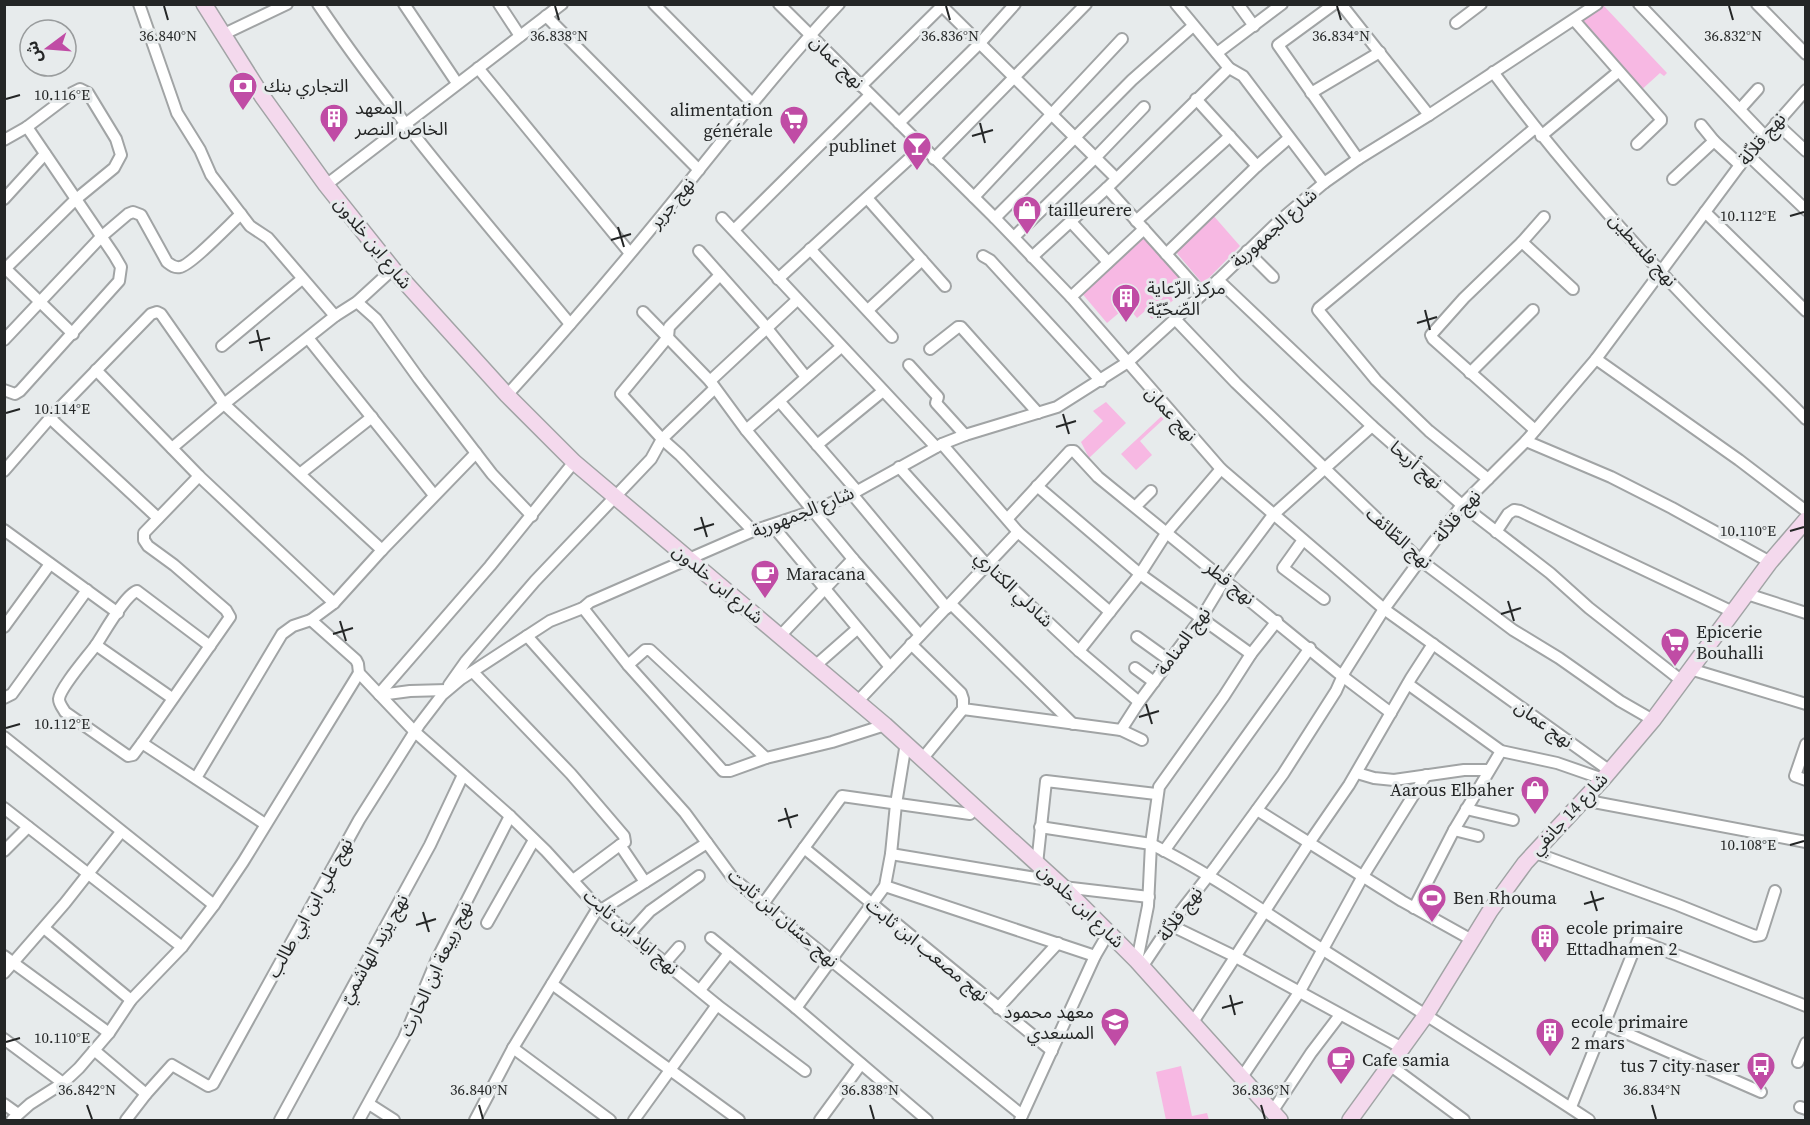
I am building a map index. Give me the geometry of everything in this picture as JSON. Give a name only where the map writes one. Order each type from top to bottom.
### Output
[{"type":"street","points":[[139,4],[177,113],[200,150],[211,175],[255,230],[268,238],[335,316]]},
{"type":"street","name":"شارع ابن خلدون","points":[[204,4],[262,96],[326,185],[393,269],[507,395],[574,462],[906,743],[1060,884],[1139,964],[1276,1116]]},
{"type":"street","points":[[222,35],[287,4]]},
{"type":"street","points":[[318,4],[345,45],[406,126],[570,324]]},
{"type":"street","points":[[404,4],[457,84]]},
{"type":"street","points":[[499,4],[520,36]]},
{"type":"street","points":[[326,185],[406,126],[562,4]]},
{"type":"street","points":[[654,4],[752,103]]},
{"type":"street","name":"نهج عمان","points":[[779,4],[1014,237],[1071,297],[1221,469],[1384,609],[1606,775]]},
{"type":"street","name":"نهج جرير","points":[[507,395],[570,324],[752,103],[838,4]]},
{"type":"street","points":[[899,123],[980,43],[1015,4]]},
{"type":"street","points":[[934,159],[1086,4]]},
{"type":"street","points":[[1176,4],[1229,68],[1243,76],[1324,183]]},
{"type":"street","points":[[1238,4],[1254,26]]},
{"type":"street","points":[[1216,53],[1282,4]]},
{"type":"street","points":[[1334,4],[1278,45],[1358,159]]},
{"type":"street","points":[[1341,4],[1429,115]]},
{"type":"street","points":[[1456,23],[1481,4]]},
{"type":"street","name":"شارع الجمهورية","points":[[445,692],[550,621],[753,531],[813,511],[965,435],[1057,407],[1101,381],[1128,362],[1218,280],[1278,221],[1324,183],[1598,4]]},
{"type":"street","points":[[1639,4],[1764,135]]},
{"type":"street","points":[[1756,4],[1806,54]]},
{"type":"street","points":[[861,86],[943,5],[1116,178]]},
{"type":"street","points":[[546,16],[699,170]]},
{"type":"street","points":[[1574,21],[1662,120],[1637,144]]},
{"type":"street","points":[[995,218],[1132,80],[1193,26]]},
{"type":"street","points":[[974,197],[1122,39]]},
{"type":"street","points":[[1311,93],[1380,52]]},
{"type":"street","points":[[478,68],[629,252]]},
{"type":"street","points":[[1032,257],[1107,188],[1229,68]]},
{"type":"street","name":"نهج فلسطين","points":[[1493,72],[1538,132],[1662,272],[1806,419]]},
{"type":"street","points":[[1488,479],[1429,431],[1376,380],[1318,308],[1538,132],[1618,72]]},
{"type":"street","points":[[1740,109],[1758,89]]},
{"type":"street","points":[[4,140],[27,127],[76,90],[84,90],[88,93],[116,139],[121,155],[114,168],[75,200],[5,268],[73,334]]},
{"type":"street","name":"نهج قلاّلة","points":[[1139,964],[1257,810],[1318,720],[1336,691],[1342,676],[1384,609],[1420,560],[1462,505],[1526,441],[1596,359],[1748,154],[1806,90]]},
{"type":"street","points":[[734,230],[870,95]]},
{"type":"street","points":[[1197,99],[1257,166]]},
{"type":"street","points":[[1014,237],[1096,158],[1144,107]]},
{"type":"street","points":[[1776,123],[1806,151]]},
{"type":"street","points":[[1701,125],[1714,141],[1740,165]]},
{"type":"street","points":[[5,391],[15,394],[20,391],[73,334],[121,276],[118,261],[27,127]]},
{"type":"street","points":[[1136,221],[1230,136]]},
{"type":"street","points":[[1166,254],[1289,138]]},
{"type":"street","points":[[1674,179],[1714,141]]},
{"type":"street","points":[[778,279],[922,147]]},
{"type":"street","points":[[4,200],[45,154]]},
{"type":"street","points":[[1748,154],[1806,210]]},
{"type":"street","points":[[1107,188],[1202,294]]},
{"type":"street","points":[[867,198],[945,286]]},
{"type":"street","points":[[4,340],[101,237],[128,214],[138,212],[141,214],[167,262],[179,268],[191,262],[241,214]]},
{"type":"street","points":[[1705,212],[1806,311]]},
{"type":"street","points":[[1535,430],[1433,339],[1431,334],[1544,217]]},
{"type":"street","points":[[722,218],[841,347],[1008,518],[1018,532],[1110,612]]},
{"type":"street","points":[[1071,222],[1108,262]]},
{"type":"street","points":[[1071,297],[1144,230]]},
{"type":"street","points":[[1522,242],[1573,289]]},
{"type":"street","points":[[810,249],[892,338]]},
{"type":"street","points":[[699,251],[767,328],[806,377]]},
{"type":"street","points":[[1247,251],[1273,277]]},
{"type":"street","points":[[983,256],[990,260],[1101,381]]},
{"type":"street","points":[[868,310],[922,260]]},
{"type":"street","points":[[172,448],[335,316],[357,302],[393,269]]},
{"type":"street","points":[[720,275],[669,327],[668,337],[621,394],[753,531]]},
{"type":"street","points":[[222,346],[302,279]]},
{"type":"street","name":"نهج أريحا","points":[[1218,280],[1372,426],[1462,505],[1550,573],[1589,608],[1686,675]]},
{"type":"street","name":"نهج علي ابن ابي طالب","points":[[146,1094],[172,1065],[211,1086],[359,820],[415,732],[466,661],[535,581],[651,459],[662,439],[767,328],[797,300]]},
{"type":"street","points":[[357,302],[376,319],[419,380],[492,474],[532,516]]},
{"type":"street","points":[[1470,373],[1533,310]]},
{"type":"street","points":[[4,471],[96,370],[150,314],[157,312],[161,314],[224,404],[382,550]]},
{"type":"street","points":[[643,312],[712,385],[813,511],[920,635]]},
{"type":"street","name":"نهج الطّائف","points":[[1175,319],[1236,383],[1420,560],[1513,630],[1559,658],[1620,702],[1653,720]]},
{"type":"street","points":[[930,349],[957,327],[961,327],[1038,413]]},
{"type":"street","points":[[308,338],[434,495]]},
{"type":"street","points":[[746,430],[841,347]]},
{"type":"street","points":[[1596,359],[1806,511]]},
{"type":"street","points":[[909,364],[938,397],[936,403],[965,435]]},
{"type":"street","points":[[96,370],[200,476],[334,603]]},
{"type":"street","points":[[817,445],[883,391]]},
{"type":"street","points":[[780,402],[949,606],[1073,724]]},
{"type":"street","points":[[300,473],[372,417]]},
{"type":"street","points":[[50,418],[158,518]]},
{"type":"street","name":"نهج المنامة","points":[[1121,730],[1202,617],[1225,579],[1273,515],[1372,426]]},
{"type":"street","points":[[1526,441],[1611,477],[1770,562]]},
{"type":"street","name":"نهج قطر","points":[[1037,486],[1072,450],[1098,477],[1390,713]]},
{"type":"street","points":[[196,778],[282,634],[293,626],[311,620],[334,603],[476,453]]},
{"type":"street","points":[[379,694],[532,516],[574,462]]},
{"type":"street","name":"شادلي الكتاري","points":[[899,466],[988,566],[1079,651],[1139,702]]},
{"type":"street","points":[[1079,651],[1140,574],[1167,532],[1221,469]]},
{"type":"street","points":[[200,476],[144,533],[145,544],[196,584],[229,614],[228,621],[134,755],[128,756],[65,712],[61,706],[59,699],[62,690],[132,593],[137,591],[210,646]]},
{"type":"street","points":[[1008,518],[1037,486],[1140,574],[1251,654]]},
{"type":"street","points":[[1136,506],[1151,491]]},
{"type":"street","points":[[1496,532],[1508,514],[1514,510],[1520,511],[1733,612]]},
{"type":"street","points":[[772,525],[890,667]]},
{"type":"street","name":"شارع 14 جانفي","points":[[1350,1120],[1404,1049],[1506,888],[1533,852],[1606,775],[1653,720],[1770,562],[1802,529]]},
{"type":"street","points":[[4,530],[118,613]]},
{"type":"street","points":[[857,702],[1018,532]]},
{"type":"street","points":[[1303,540],[1283,568],[1324,599]]},
{"type":"street","points":[[780,636],[854,560]]},
{"type":"street","points":[[4,627],[50,564]]},
{"type":"street","points":[[4,698],[12,694],[87,590]]},
{"type":"street","points":[[1747,594],[1806,613]]},
{"type":"street","points":[[583,608],[628,665],[723,771],[730,771],[766,758],[832,742],[885,725]]},
{"type":"street","name":"نهج اياد ابن ثابت","points":[[311,620],[356,660],[359,673],[415,732],[510,816],[600,909],[717,1005],[805,1071]]},
{"type":"street","points":[[1139,964],[1149,897],[1150,844],[1156,794],[1276,621]]},
{"type":"street","points":[[815,666],[857,629]]},
{"type":"street","name":"نهج حسّان ابن ثابت","points":[[527,636],[685,813],[732,877],[1021,1118]]},
{"type":"street","points":[[1137,637],[1169,660]]},
{"type":"street","points":[[911,644],[961,693],[963,699],[963,709],[923,758]]},
{"type":"street","points":[[1193,1022],[1234,956],[1357,773],[1390,713],[1433,644]]},
{"type":"street","points":[[96,645],[172,698]]},
{"type":"street","points":[[1164,851],[1310,648]]},
{"type":"street","points":[[628,665],[645,650],[650,650],[766,758]]},
{"type":"street","points":[[1135,668],[1154,682]]},
{"type":"street","points":[[473,672],[571,774],[626,840],[573,880]]},
{"type":"street","points":[[4,1104],[15,1117],[63,1083],[109,1033],[131,1000],[182,947],[214,905],[359,673]]},
{"type":"street","points":[[1686,675],[1806,705]]},
{"type":"street","points":[[1408,684],[1502,751],[1606,775]]},
{"type":"street","points":[[379,694],[445,692]]},
{"type":"street","points":[[963,709],[1121,730],[1142,740]]},
{"type":"street","points":[[4,737],[214,905]]},
{"type":"street","points":[[142,743],[265,824]]},
{"type":"street","points":[[796,1008],[885,886],[906,743]]},
{"type":"street","points":[[1800,778],[1806,744]]},
{"type":"street","points":[[1414,908],[1454,830],[1502,751]]},
{"type":"street","points":[[1357,773],[1394,780],[1464,770],[1489,770]]},
{"type":"street","name":"نهج يزيد الهاشميّ","points":[[280,1120],[430,845],[463,775]]},
{"type":"street","points":[[1242,1077],[1299,991],[1363,876],[1426,775]]},
{"type":"street","points":[[1037,864],[1045,783],[1048,780],[1156,794]]},
{"type":"street","points":[[763,904],[840,797],[970,814]]},
{"type":"street","points":[[1582,800],[1806,842]]},
{"type":"street","points":[[4,808],[182,947]]},
{"type":"street","points":[[1466,809],[1513,820]]},
{"type":"street","points":[[1257,810],[1414,908],[1472,940]]},
{"type":"street","name":"نهج ربيعة ابن الحارث","points":[[359,1120],[404,1038],[437,959],[510,816]]},
{"type":"street","points":[[4,851],[28,827]]},
{"type":"street","points":[[1040,827],[1150,844],[1208,874],[1574,1114],[1589,1120]]},
{"type":"street","points":[[1454,830],[1478,836]]},
{"type":"street","points":[[4,973],[14,964],[122,832]]},
{"type":"street","points":[[486,923],[534,840]]},
{"type":"street","points":[[475,1120],[513,1048],[600,909],[707,843]]},
{"type":"street","points":[[620,845],[645,882]]},
{"type":"street","name":"نهج مصعب ابن ثابت","points":[[804,848],[1052,1051]]},
{"type":"street","points":[[1533,852],[1757,936],[1761,935],[1775,891]]},
{"type":"street","points":[[891,854],[1060,884],[1149,897]]},
{"type":"street","points":[[630,933],[650,911],[699,876]]},
{"type":"street","points":[[885,886],[1095,956]]},
{"type":"street","points":[[1170,925],[1234,956],[1404,1049]]},
{"type":"street","points":[[44,928],[131,1000]]},
{"type":"street","points":[[1021,1118],[1095,956],[1109,932]]},
{"type":"street","points":[[711,938],[796,1008],[920,1118]]},
{"type":"street","points":[[1574,1114],[1603,1023],[1638,940],[1806,1006]]},
{"type":"street","points":[[998,1008],[1058,943]]},
{"type":"street","points":[[665,963],[679,947]]},
{"type":"street","points":[[700,990],[729,953]]},
{"type":"street","points":[[4,956],[109,1033]]},
{"type":"street","points":[[552,984],[739,1120]]},
{"type":"street","points":[[634,1120],[717,1005]]},
{"type":"street","points":[[1276,1116],[1311,1053],[1340,1015]]},
{"type":"street","points":[[1603,1023],[1761,1092]]},
{"type":"street","points":[[4,1039],[63,1083]]},
{"type":"street","points":[[1798,1062],[1806,1043]]},
{"type":"street","points":[[513,1048],[610,1120]]},
{"type":"street","points":[[94,1050],[146,1094],[126,1120]]},
{"type":"street","points":[[820,1120],[861,1064]]},
{"type":"street","points":[[1391,1066],[1464,1120]]},
{"type":"street","points":[[369,1104],[394,1120]]},
{"type":"shaded area","points":[[1603,5],[1667,73],[1664,76],[1660,73],[1639,92],[1580,20]]},
{"type":"shaded area","points":[[1212,214],[1240,246],[1203,284],[1175,251]]},
{"type":"shaded area","points":[[1143,236],[1188,287],[1152,319],[1145,311],[1137,318],[1127,306],[1107,323],[1080,291]]},
{"type":"shaded area","points":[[1106,402],[1126,423],[1089,458],[1081,442],[1103,421],[1093,411]]},
{"type":"shaded area","points":[[1166,412],[1168,415],[1140,441],[1152,455],[1136,470],[1121,454]]},
{"type":"shaded area","points":[[1181,1066],[1192,1116],[1207,1113],[1209,1120],[1166,1120],[1156,1072]]},
{"type":"place","name":"التجاري بنك","points":[[243,112]]},
{"type":"place","name":"المعهد الخاص النصر","points":[[334,144]]},
{"type":"place","name":"alimentation générale","points":[[794,146]]},
{"type":"place","name":"publinet","points":[[917,172]]},
{"type":"place","name":"tailleurere","points":[[1027,236]]},
{"type":"place","name":"مركز الرّعاية الصّحّيّة","points":[[1126,324]]},
{"type":"place","name":"Maracana","points":[[765,600]]},
{"type":"place","name":"Epicerie Bouhalli","points":[[1675,668]]},
{"type":"place","name":"Aarous Elbaher","points":[[1535,816]]},
{"type":"place","name":"Ben Rhouma","points":[[1432,924]]},
{"type":"place","name":"ecole primaire Ettadhamen 2","points":[[1545,964]]},
{"type":"place","name":"معهد محمود المسعدي","points":[[1115,1048]]},
{"type":"place","name":"ecole primaire 2 mars","points":[[1550,1058]]},
{"type":"place","name":"Cafe samia","points":[[1341,1086]]},
{"type":"place","name":"tus 7 city naser","points":[[1761,1092]]}]
